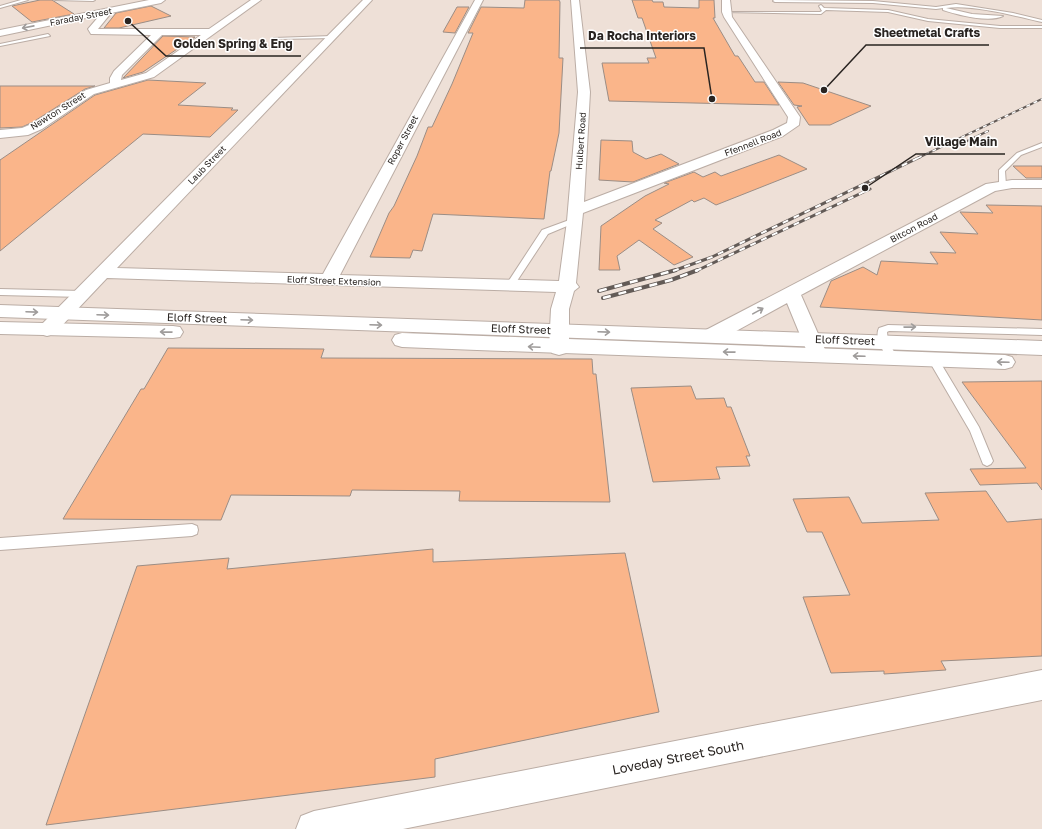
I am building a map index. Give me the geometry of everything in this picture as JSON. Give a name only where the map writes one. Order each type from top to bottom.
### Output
[{"type":"street","name":"Faraday Street","points":[[0,33],[161,0]]},
{"type":"street","name":"Newton Street","points":[[0,134],[24,132],[38,126],[82,95],[116,84],[142,78],[156,71],[257,0]]},
{"type":"street","name":"Laub Street","points":[[47,330],[368,0]]},
{"type":"street","name":"Roper Street","points":[[328,280],[479,0]]},
{"type":"street","name":"Hulbert Road","points":[[566,340],[568,285],[584,92],[574,0]]},
{"type":"street","name":"Ffennell Road","points":[[575,215],[778,134],[793,125],[794,117],[726,6]]},
{"type":"street","points":[[108,12],[93,29],[94,32],[211,32]]},
{"type":"street","points":[[116,84],[115,78],[118,73],[159,32]]},
{"type":"street","name":"Bitcon Road","points":[[711,336],[791,292],[991,187],[1002,185],[1042,184]]},
{"type":"street","name":"Eloff Street Extension","points":[[102,273],[510,285],[568,285]]},
{"type":"street","points":[[791,292],[796,308],[814,346]]},
{"type":"street","name":"Eloff Street","points":[[0,310],[322,330],[566,340],[887,349],[1042,348]]},
{"type":"street","name":"Eloff Street","points":[[0,328],[263,333],[322,330]]},
{"type":"street","name":"Eloff Street","points":[[566,340],[711,336],[814,346]]},
{"type":"street","name":"Eloff Street","points":[[887,349],[933,359],[1042,363]]},
{"type":"street","name":"Loveday Street South","points":[[314,829],[1042,685]]},
{"type":"lane","points":[[0,7],[26,0]]},
{"type":"lane","points":[[57,0],[93,0]]},
{"type":"lane","points":[[775,0],[871,1],[943,8],[963,14],[986,17],[1013,14]]},
{"type":"lane","points":[[815,1],[824,9],[888,11],[928,20],[1000,27],[1042,27]]},
{"type":"lane","points":[[943,8],[949,5],[956,5],[1013,14],[1042,21]]},
{"type":"lane","points":[[726,6],[815,13],[824,12],[824,9]]},
{"type":"lane","points":[[0,45],[48,35]]},
{"type":"lane","points":[[276,38],[332,37]]},
{"type":"lane","points":[[1002,185],[1001,170],[1019,154],[1042,145]]},
{"type":"lane","points":[[510,285],[545,232],[575,215]]},
{"type":"lane","points":[[0,292],[82,294]]},
{"type":"lane","points":[[887,349],[882,330],[888,328],[1042,332]]},
{"type":"lane","points":[[933,359],[975,430],[987,461]]},
{"type":"lane","points":[[0,544],[192,530]]},
{"type":"building","points":[[40,0],[52,0],[74,14],[32,22],[12,6]]},
{"type":"building","points":[[525,0],[559,0],[560,2],[559,58],[563,58],[559,133],[550,171],[544,219],[433,214],[422,251],[413,250],[410,258],[370,257],[389,213],[394,206],[417,156],[428,127],[432,127],[452,84],[473,33],[468,33],[481,7],[524,8]]},
{"type":"building","points":[[632,0],[652,0],[653,2],[663,2],[664,7],[699,8],[699,0],[714,0],[715,18],[713,18],[735,56],[738,56],[755,82],[764,82],[779,105],[609,101],[602,63],[649,63],[647,58],[656,58],[642,18],[638,18]]},
{"type":"building","points":[[151,6],[171,16],[119,28],[104,28],[116,13]]},
{"type":"building","points":[[457,7],[469,7],[455,33],[443,32]]},
{"type":"building","points":[[163,36],[195,37],[143,72],[123,78]]},
{"type":"building","points":[[148,80],[206,83],[178,105],[233,108],[231,110],[238,110],[210,137],[143,134],[0,251],[0,160],[95,95]]},
{"type":"building","points":[[778,82],[803,83],[871,106],[830,125],[809,125],[797,107],[802,106],[794,105]]},
{"type":"building","points":[[0,86],[95,86],[85,89],[33,122],[22,127],[0,128]]},
{"type":"building","points":[[601,140],[632,141],[633,152],[646,159],[661,154],[679,164],[633,182],[599,180]]},
{"type":"building","points":[[779,155],[807,169],[716,205],[704,198],[694,202],[692,200],[655,220],[662,223],[653,229],[693,257],[674,265],[639,240],[617,256],[620,270],[599,270],[601,226],[645,196],[669,184],[664,183],[694,172],[703,177],[715,172],[721,176]]},
{"type":"building","points":[[1013,166],[1042,166],[1042,178],[1026,178]]},
{"type":"building","points":[[986,205],[1042,206],[1042,320],[820,307],[831,281],[863,267],[877,275],[881,261],[938,264],[930,252],[956,253],[940,232],[978,234],[960,212],[993,213]]},
{"type":"building","points":[[168,348],[324,349],[321,358],[592,359],[593,374],[596,374],[610,502],[459,501],[460,491],[352,490],[350,496],[231,495],[221,520],[63,519],[141,389],[144,389]]},
{"type":"building","points":[[1042,381],[1042,490],[1037,483],[980,485],[970,469],[1026,468],[962,382]]},
{"type":"building","points":[[691,386],[696,399],[724,398],[727,407],[731,407],[750,456],[746,456],[750,466],[716,467],[720,479],[653,482],[631,388]]},
{"type":"building","points":[[986,491],[1007,522],[1042,519],[1042,656],[941,661],[946,670],[884,674],[884,671],[831,673],[803,597],[850,595],[822,532],[807,532],[793,499],[849,497],[862,523],[939,520],[925,493]]},
{"type":"building","points":[[433,549],[433,562],[625,553],[659,712],[435,759],[435,777],[46,825],[137,566],[229,558],[227,569]]},
{"type":"railway","points":[[918,158],[1042,99]]},
{"type":"railway","points":[[963,143],[988,131]]},
{"type":"railway","points":[[675,270],[712,257],[920,157]]},
{"type":"railway","points":[[696,271],[870,189]]},
{"type":"railway","points":[[599,291],[675,270]]},
{"type":"railway","points":[[603,298],[671,280],[698,270]]},
{"type":"place","name":"Golden Spring & Eng","points":[[128,21]]},
{"type":"place","name":"Sheetmetal Crafts","points":[[824,90]]},
{"type":"place","name":"Da Rocha Interiors","points":[[712,99]]},
{"type":"place","name":"Village Main","points":[[865,188]]}]
